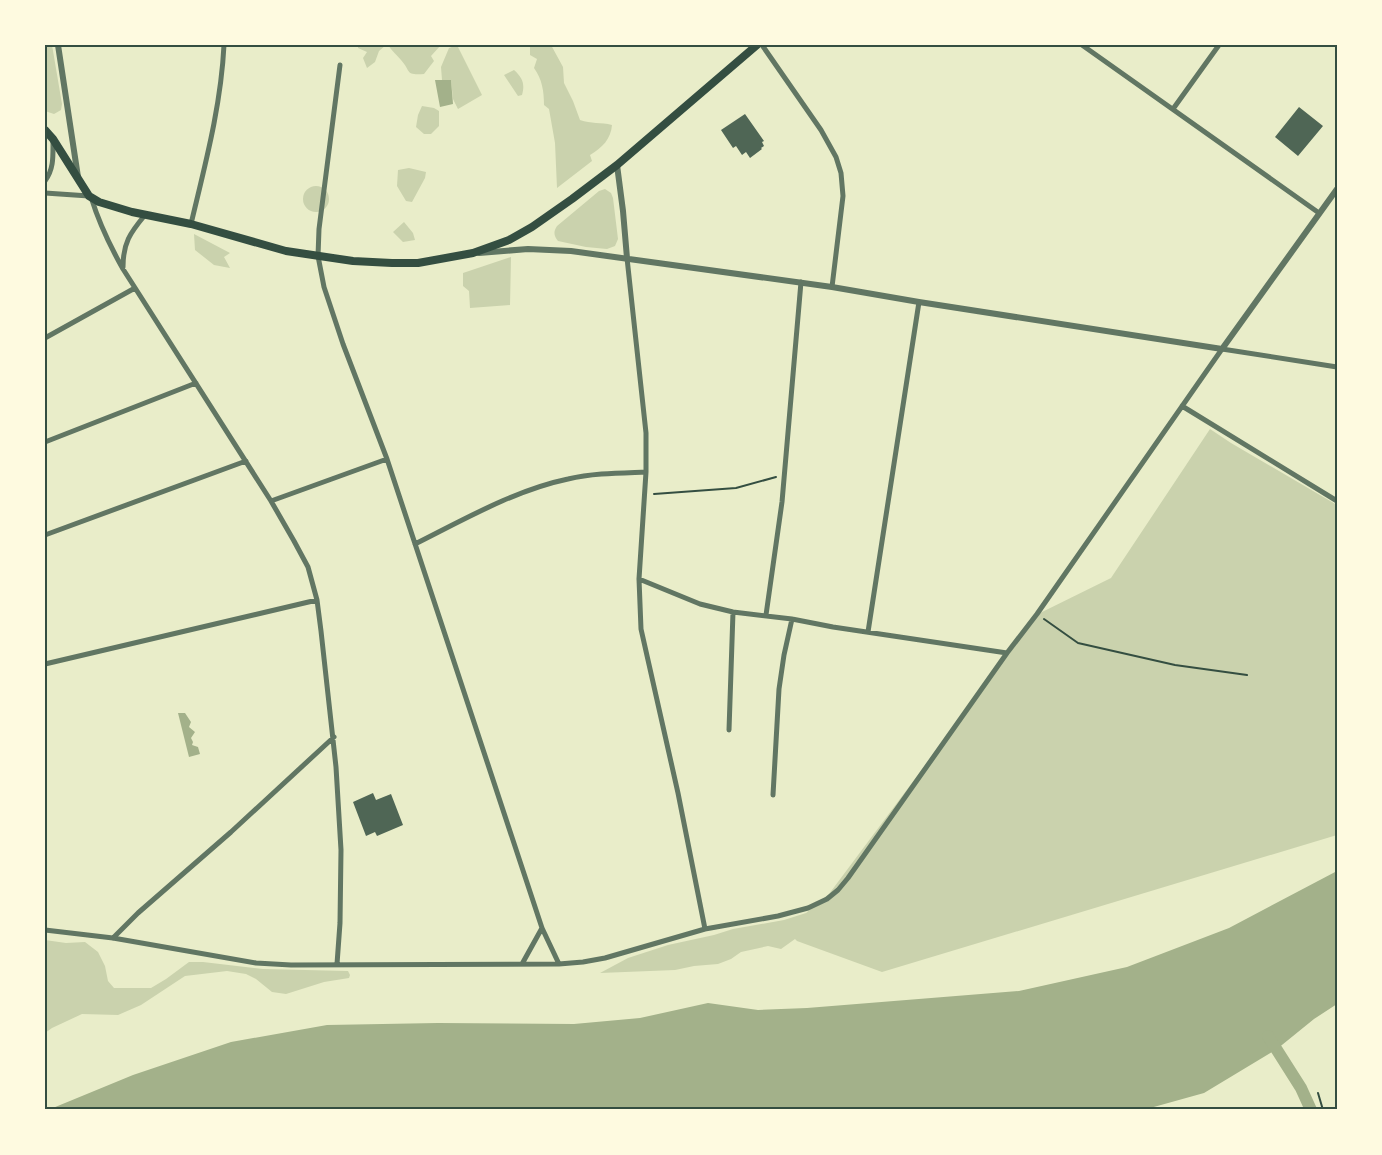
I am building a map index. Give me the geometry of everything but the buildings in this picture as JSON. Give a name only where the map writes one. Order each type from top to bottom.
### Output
[{"type":"main road","points":[[45,130],[90,197],[99,202],[191,224],[286,251],[353,261],[418,263],[473,253],[509,240],[532,227],[616,165],[757,45]]},
{"type":"street","points":[[58,45],[79,181]]},
{"type":"street","points":[[191,224],[217,111],[224,45]]},
{"type":"street","points":[[762,45],[821,130],[836,157],[841,173],[843,196],[832,287]]},
{"type":"street","points":[[1082,45],[1319,213]]},
{"type":"street","points":[[1173,109],[1219,45]]},
{"type":"street","points":[[340,65],[319,229],[318,256],[324,287],[387,459],[542,928],[559,964]]},
{"type":"street","points":[[45,181],[51,172],[53,163],[53,139]]},
{"type":"street","points":[[616,165],[623,211],[646,433],[645,495],[639,579],[641,629],[705,929]]},
{"type":"street","points":[[45,930],[113,938],[255,963],[291,965],[559,964],[605,958],[705,929],[778,916],[808,908],[827,899],[848,878],[1337,189]]},
{"type":"street","points":[[45,193],[90,197],[105,236],[123,269],[271,501],[308,567],[317,600],[334,736],[341,850],[337,964]]},
{"type":"street","points":[[123,269],[126,242],[146,215]]},
{"type":"street","points":[[473,253],[528,249],[571,251],[627,258],[801,282],[1337,367]]},
{"type":"street","points":[[766,615],[782,502],[801,282]]},
{"type":"street","points":[[45,338],[135,288]]},
{"type":"street","points":[[868,632],[919,302]]},
{"type":"street","points":[[45,442],[196,383]]},
{"type":"street","points":[[1182,406],[1337,501]]},
{"type":"street","points":[[271,501],[387,459]]},
{"type":"street","points":[[45,535],[246,461]]},
{"type":"street","points":[[415,544],[525,492],[557,482],[587,476],[646,472]]},
{"type":"street","points":[[639,579],[700,604],[733,612],[766,615],[1008,653]]},
{"type":"street","points":[[45,664],[317,600]]},
{"type":"street","points":[[729,730],[733,612]]},
{"type":"street","points":[[773,795],[779,688],[792,619]]},
{"type":"street","points":[[113,938],[334,736]]},
{"type":"street","points":[[522,964],[542,928]]},
{"type":"path","points":[[645,495],[736,488],[784,475]]},
{"type":"path","points":[[1037,614],[1078,644],[1175,665],[1248,675]]},
{"type":"path","points":[[1318,1093],[1323,1110]]},
{"type":"shaded area","points":[[45,45],[52,45],[62,104],[61,110],[54,114],[45,111]]},
{"type":"shaded area","points":[[358,45],[386,45],[379,51],[375,62],[367,68],[363,58],[367,52],[358,48]]},
{"type":"shaded area","points":[[388,45],[441,45],[431,56],[434,61],[424,74],[414,74],[409,72]]},
{"type":"shaded area","points":[[457,45],[482,95],[458,109],[453,99],[451,80],[442,80],[441,67],[449,48]]},
{"type":"shaded area","points":[[530,45],[551,45],[563,67],[564,83],[580,120],[612,125],[605,143],[590,155],[592,161],[557,188],[555,143],[549,109],[544,105],[542,85],[534,68],[537,59],[530,55]]},
{"type":"shaded area","points":[[514,70],[523,84],[522,95],[518,96],[504,75]]},
{"type":"shaded area","points":[[435,80],[451,80],[453,104],[440,107]]},
{"type":"shaded area","points":[[422,106],[439,111],[439,126],[431,134],[424,134],[416,127]]},
{"type":"shaded area","points":[[409,168],[426,172],[412,202],[406,201],[397,186],[398,170]]},
{"type":"shaded area","points":[[316,186],[325,190],[329,199],[325,208],[316,212],[307,208],[303,199],[307,190]]},
{"type":"shaded area","points":[[605,189],[611,193],[613,198],[618,239],[615,246],[607,249],[558,241],[554,234],[557,226],[599,191]]},
{"type":"shaded area","points":[[404,222],[413,233],[415,240],[403,242],[393,232]]},
{"type":"shaded area","points":[[194,234],[230,253],[224,257],[230,268],[214,265],[195,250]]},
{"type":"shaded area","points":[[511,257],[510,305],[470,308],[469,291],[463,286],[463,273]]},
{"type":"shaded area","points":[[1210,429],[1337,505],[1337,835],[882,972],[795,939],[781,949],[768,946],[741,952],[718,964],[675,970],[600,973],[628,958],[668,945],[733,929],[784,920],[806,913],[829,894],[1038,614],[1111,578]]},
{"type":"shaded area","points":[[178,713],[185,713],[191,722],[189,727],[195,732],[191,738],[192,745],[198,747],[200,754],[189,757]]},
{"type":"shaded area","points":[[1337,871],[1337,1004],[1314,1019],[1277,1049],[1204,1093],[1143,1110],[48,1110],[133,1075],[231,1042],[327,1025],[574,1024],[640,1018],[708,1003],[758,1010],[1019,991],[1127,967],[1229,928]]},
{"type":"shaded area","points":[[45,940],[66,943],[85,942],[98,952],[105,966],[108,981],[114,988],[151,988],[189,962],[263,969],[348,971],[350,975],[349,978],[324,982],[286,994],[272,992],[246,974],[227,971],[185,976],[141,1005],[118,1015],[82,1014],[45,1033]]},
{"type":"waterway","points":[[1268,1036],[1301,1088],[1311,1110]]}]
